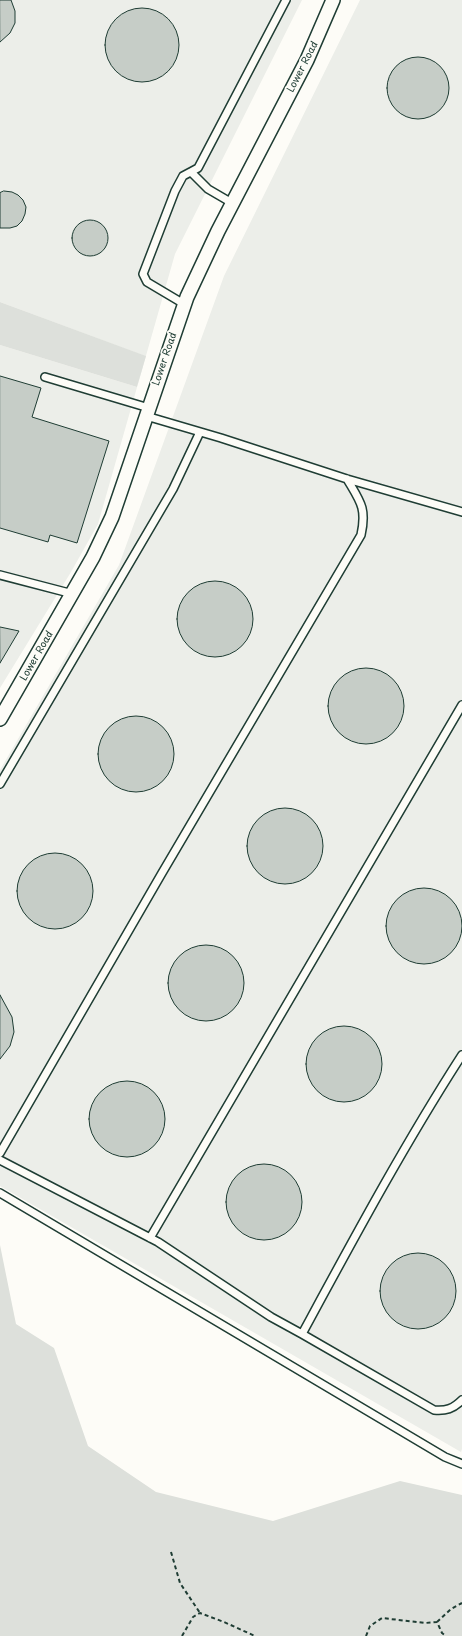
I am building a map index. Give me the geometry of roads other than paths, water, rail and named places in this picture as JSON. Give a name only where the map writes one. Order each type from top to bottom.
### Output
[{"type":"street","name":"Lower Road","points":[[0,719],[73,594],[112,517],[184,304],[200,267],[232,203],[307,60],[333,0]]},
{"type":"lane","points":[[184,304],[147,282],[143,274],[175,192],[183,176],[198,168],[286,0]]},
{"type":"lane","points":[[191,172],[208,189],[232,203]]},
{"type":"lane","points":[[45,377],[200,432],[462,512]]},
{"type":"lane","points":[[0,784],[173,489],[200,432]]},
{"type":"lane","points":[[0,1153],[361,535],[364,520],[361,504],[347,478]]},
{"type":"lane","points":[[0,575],[73,594]]},
{"type":"lane","points":[[150,1238],[462,705]]},
{"type":"lane","points":[[302,1334],[368,1213],[428,1108],[462,1056]]},
{"type":"lane","points":[[0,1160],[150,1238],[270,1317],[434,1410],[444,1411],[452,1408],[462,1400]]},
{"type":"lane","points":[[0,1194],[438,1453],[462,1464]]}]
